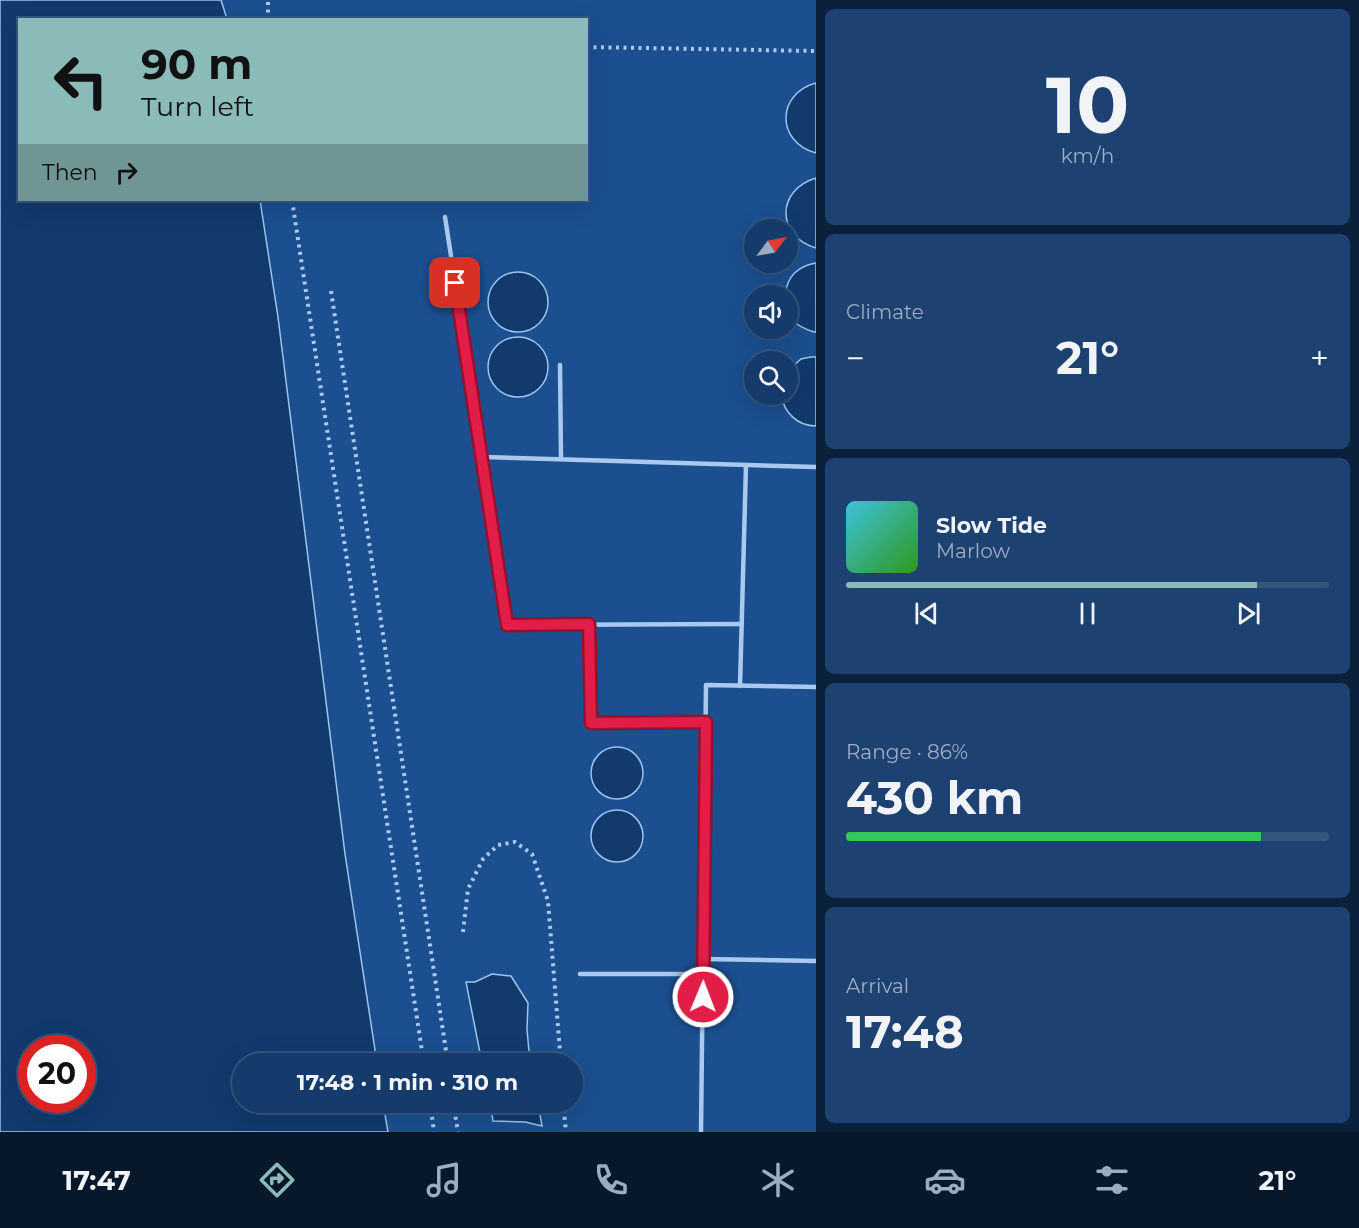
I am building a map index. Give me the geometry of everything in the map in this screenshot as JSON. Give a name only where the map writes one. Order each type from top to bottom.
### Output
[{"type":"lane","points":[[445,217],[507,625],[742,624]]},
{"type":"lane","points":[[560,365],[561,459]]},
{"type":"lane","points":[[482,457],[816,467]]},
{"type":"lane","points":[[740,686],[746,465]]},
{"type":"lane","points":[[589,624],[591,723],[706,722]]},
{"type":"lane","points":[[701,1132],[706,685],[816,687]]},
{"type":"lane","points":[[703,959],[816,962]]},
{"type":"lane","points":[[580,974],[703,974]]},
{"type":"path","points":[[268,0],[268,18]]},
{"type":"path","points":[[588,48],[816,51]]},
{"type":"path","points":[[292,201],[422,1053]]},
{"type":"path","points":[[331,291],[446,1053]]},
{"type":"path","points":[[463,932],[468,889],[483,859],[498,845],[516,842],[532,854],[548,901],[560,1053]]},
{"type":"path","points":[[431,1113],[434,1132]]},
{"type":"path","points":[[455,1113],[458,1132]]},
{"type":"path","points":[[565,1113],[566,1132]]},
{"type":"water","points":[[0,0],[221,0],[227,18],[18,18],[18,201],[260,201],[278,317],[345,854],[375,1053],[232,1053],[232,1113],[385,1113],[388,1132],[0,1132]]},
{"type":"water","points":[[816,83],[816,153],[803,147],[794,139],[788,129],[786,118],[788,107],[794,97],[803,89]]},
{"type":"water","points":[[816,178],[816,248],[798,238],[798,219],[787,219],[788,202],[803,184]]},
{"type":"water","points":[[816,263],[816,332],[798,325],[798,285],[787,285],[795,273]]},
{"type":"water","points":[[518,272],[535,277],[543,285],[548,302],[543,319],[535,327],[518,332],[501,327],[493,319],[488,302],[493,285],[501,277]]},
{"type":"water","points":[[518,337],[535,342],[543,350],[548,367],[543,384],[535,392],[518,397],[501,392],[493,384],[488,367],[493,350],[501,342]]},
{"type":"water","points":[[816,357],[816,426],[797,421],[784,405],[798,405],[798,362],[801,359]]},
{"type":"water","points":[[612,747],[622,747],[636,754],[643,773],[636,792],[622,799],[612,799],[602,795],[595,788],[591,778],[591,768],[595,758],[602,751]]},
{"type":"water","points":[[612,810],[622,810],[636,817],[643,836],[636,855],[622,862],[612,862],[602,858],[595,851],[591,841],[591,831],[595,821],[602,814]]},
{"type":"water","points":[[492,974],[511,976],[528,1003],[529,1053],[480,1053],[466,982],[475,982]]},
{"type":"water","points":[[492,1113],[540,1113],[542,1126],[525,1122],[493,1121]]},
{"type":"route","points":[[455,283],[507,625],[589,624],[591,723],[706,722],[703,997]]}]
